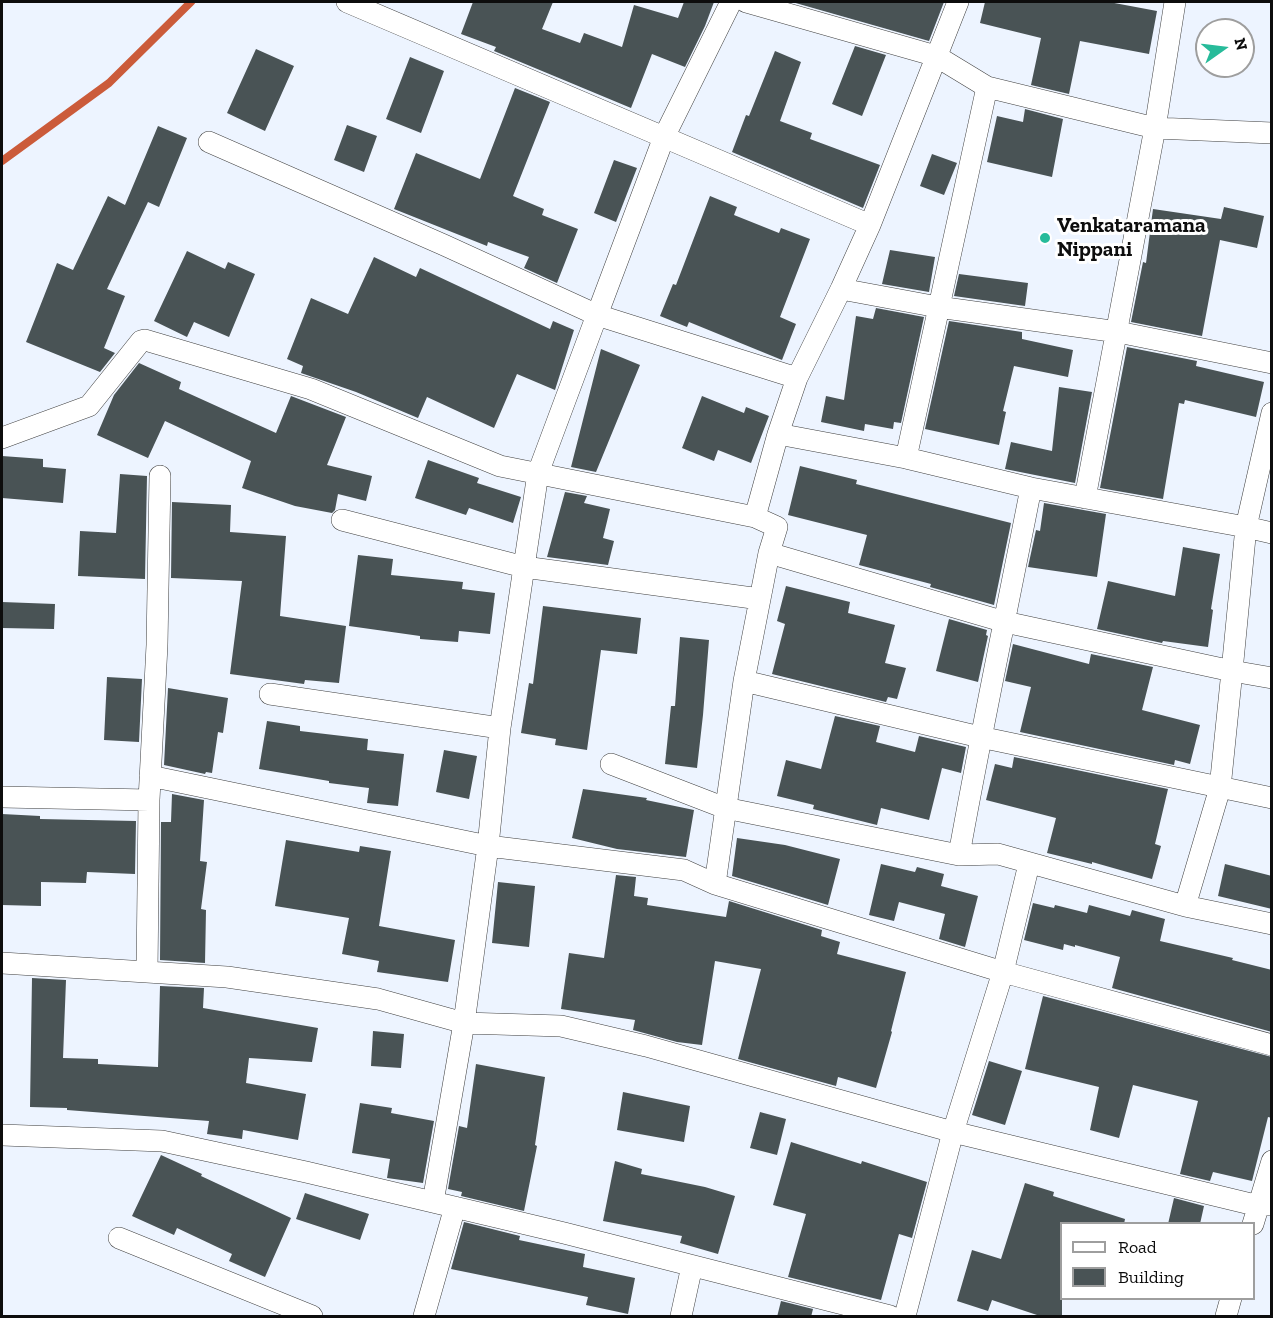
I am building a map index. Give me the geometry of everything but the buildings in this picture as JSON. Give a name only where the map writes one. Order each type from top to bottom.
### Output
[{"type":"street","points":[[347,2],[870,225]]},
{"type":"street","points":[[433,1202],[464,1023],[488,846],[500,728],[538,473],[664,137],[731,2]]},
{"type":"street","points":[[746,2],[936,56],[987,87],[1155,128],[1272,134]]},
{"type":"street","points":[[755,517],[778,434],[797,378],[870,225],[958,2]]},
{"type":"street","points":[[1085,498],[1118,332],[1175,2]]},
{"type":"street","points":[[906,458],[987,87]]},
{"type":"street","points":[[209,142],[597,315],[797,378]]},
{"type":"street","points":[[841,289],[938,307],[1118,332],[1272,363]]},
{"type":"street","points":[[2,438],[89,406],[145,339],[311,388],[501,466],[755,517],[777,527],[769,553],[744,681],[724,808],[715,884]]},
{"type":"street","points":[[1185,906],[1220,788],[1246,527],[1272,413]]},
{"type":"street","points":[[778,434],[906,458],[1030,488],[1272,533]]},
{"type":"street","points":[[147,972],[149,800],[157,645],[160,476]]},
{"type":"street","points":[[959,855],[980,736],[1005,622],[1030,488]]},
{"type":"street","points":[[342,520],[524,567],[760,599]]},
{"type":"street","points":[[769,553],[1005,622],[1272,678]]},
{"type":"street","points":[[744,681],[980,736],[1272,798]]},
{"type":"street","points":[[270,694],[500,728]]},
{"type":"street","points":[[611,764],[724,808],[959,855],[998,854],[1185,906],[1272,924]]},
{"type":"street","points":[[150,776],[488,846],[684,870],[715,884],[1003,972],[1272,1045]]},
{"type":"street","points":[[2,796],[149,800]]},
{"type":"street","points":[[905,1317],[953,1132],[1003,972],[1029,864]]},
{"type":"street","points":[[2,963],[227,977],[378,999],[464,1023],[561,1026],[646,1046],[953,1132],[1261,1211],[1272,1161]]},
{"type":"street","points":[[2,1135],[162,1141],[454,1207],[890,1317]]},
{"type":"street","points":[[424,1317],[454,1207]]},
{"type":"street","points":[[119,1238],[312,1317]]},
{"type":"street","points":[[681,1317],[692,1266]]},
{"type":"street","points":[[1226,1317],[1231,1300]]},
{"type":"waterway","points":[[2,161],[109,83],[191,2]]},
{"type":"place","name":"Venkataramana Nippani","points":[[1045,238]]}]
